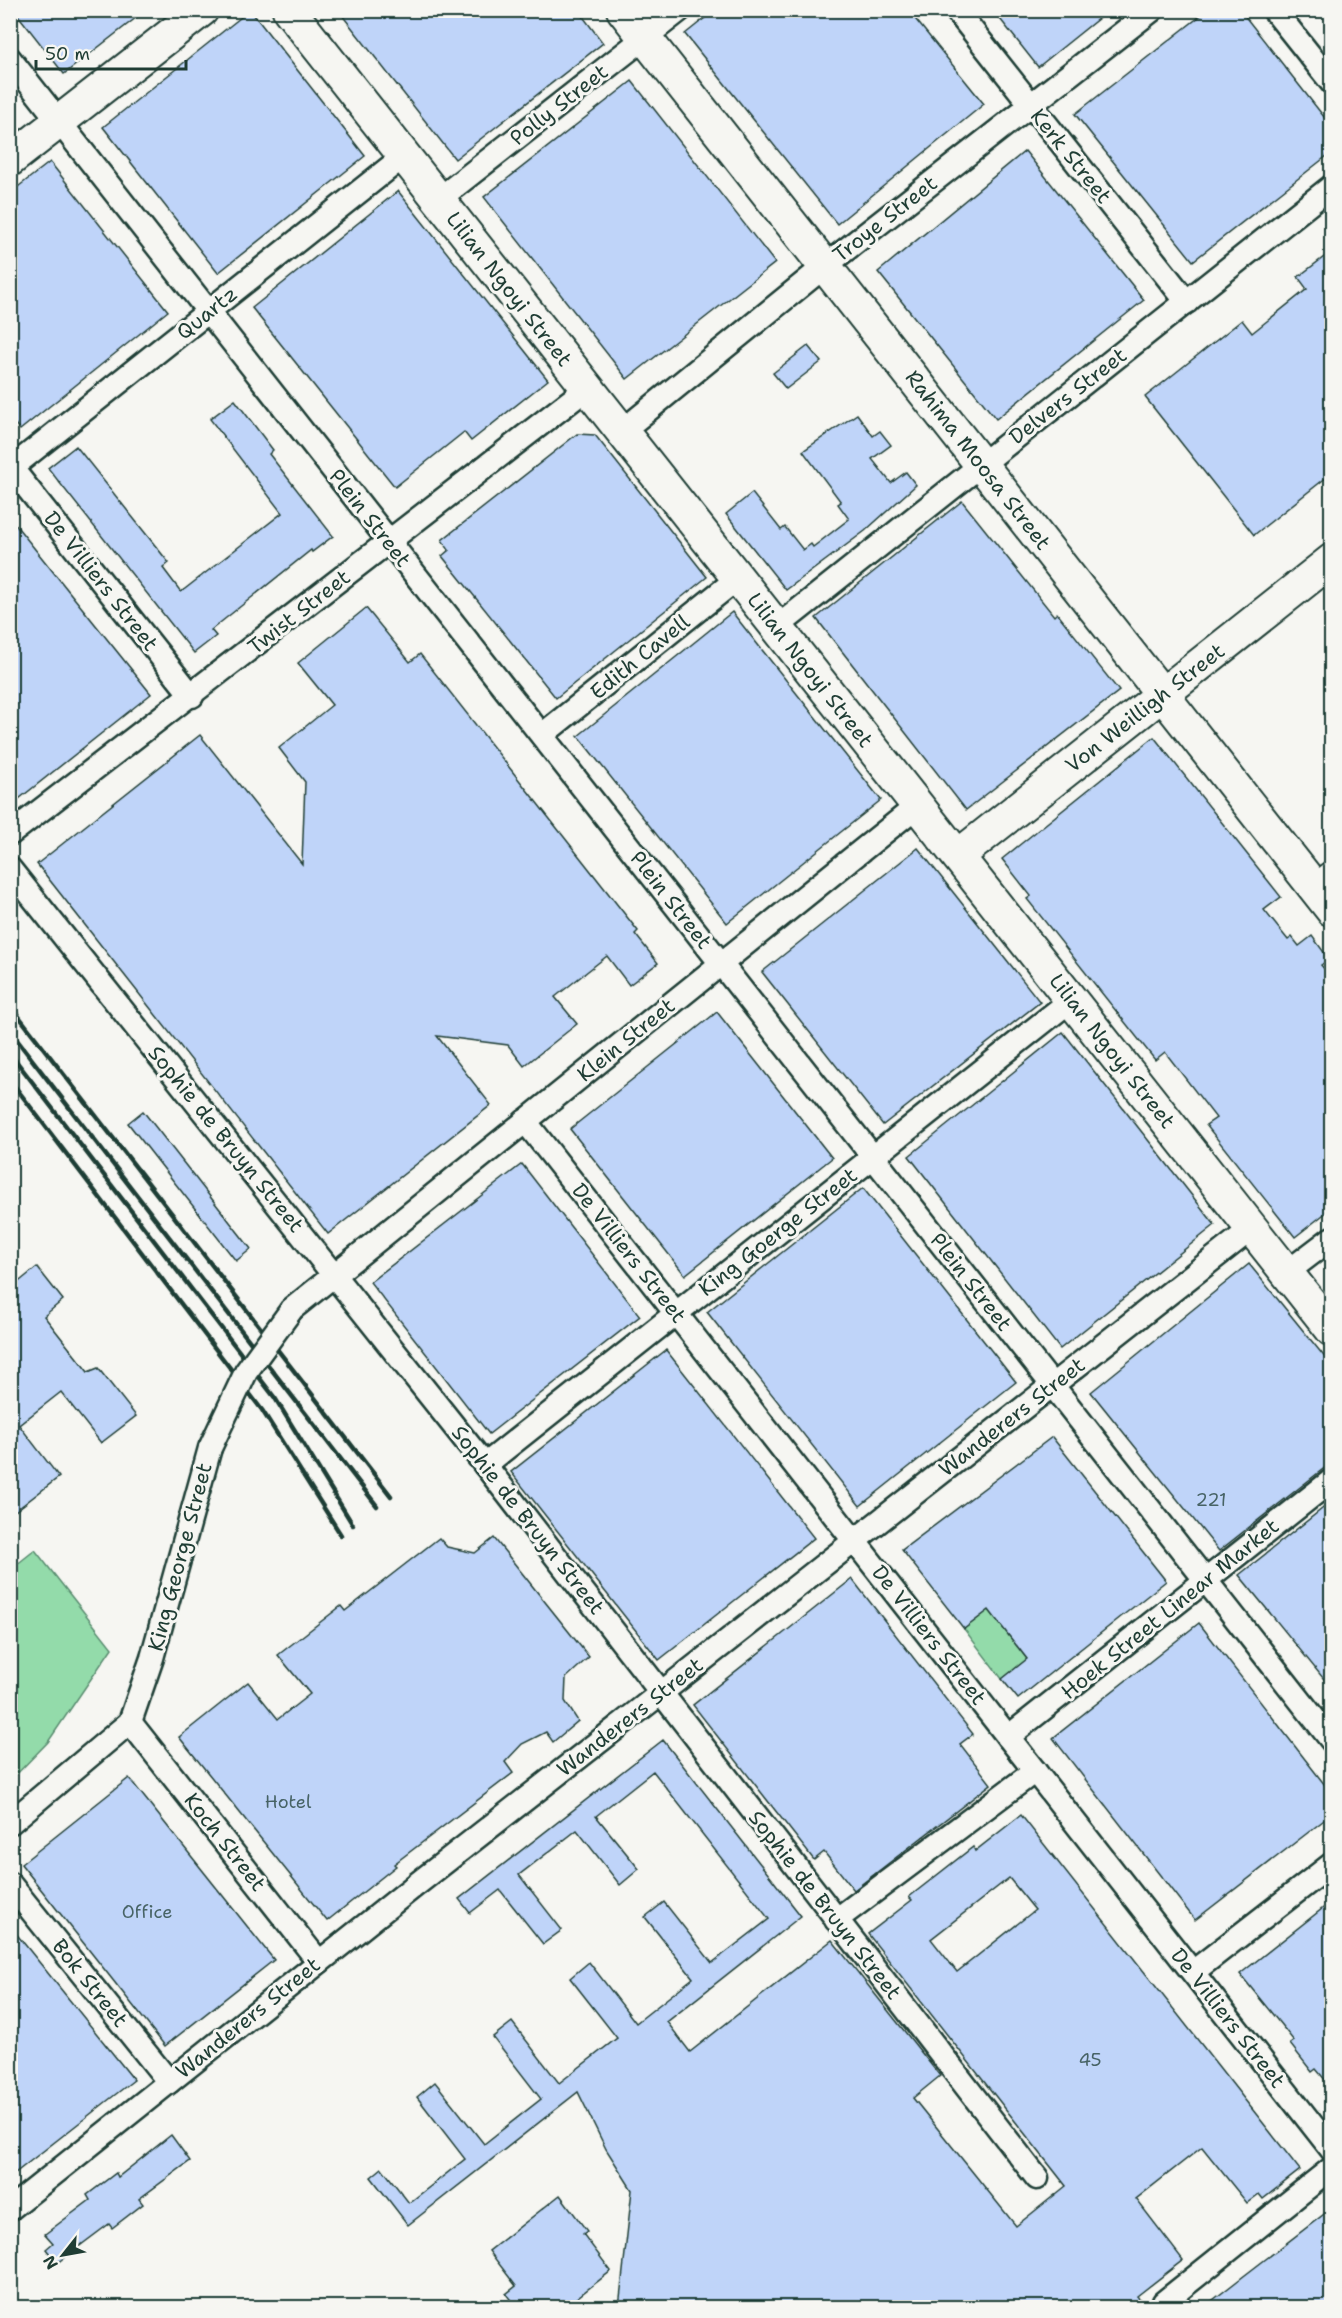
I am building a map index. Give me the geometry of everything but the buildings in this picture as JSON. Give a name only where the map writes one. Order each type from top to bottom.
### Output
[{"type":"street","points":[[10,160],[202,10]]},
{"type":"street","name":"Lilian Ngoyi Street","points":[[289,10],[586,389],[777,627],[1332,1330]]},
{"type":"street","name":"Rahima Moosa Street","points":[[623,10],[1162,694],[1325,889]]},
{"type":"street","name":"Polly Street","points":[[439,199],[680,10]]},
{"type":"street","name":"Kerk Street","points":[[956,10],[1187,302]]},
{"type":"street","name":"Troye Street","points":[[621,432],[825,266],[1152,10]]},
{"type":"street","points":[[1274,10],[1332,83]]},
{"type":"street","name":"Plein Street","points":[[10,59],[1332,1741]]},
{"type":"street","name":"Quartz","points":[[11,468],[404,156]]},
{"type":"street","name":"Delvers Street","points":[[777,627],[1332,186]]},
{"type":"street","name":"Twist Street","points":[[10,834],[192,696],[586,389]]},
{"type":"street","name":"De Villiers Street","points":[[11,468],[192,696]]},
{"type":"street","name":"Von Weilligh Street","points":[[958,856],[1332,560]]},
{"type":"street","name":"Edith Cavell","points":[[542,735],[738,578]]},
{"type":"street","name":"Klein Street","points":[[334,1274],[917,806]]},
{"type":"street","name":"Sophie de Bruyn Street","points":[[10,869],[485,1465],[1038,2178]]},
{"type":"street","name":"King Goerge Street","points":[[485,1465],[1071,999]]},
{"type":"street","name":"De Villiers Street","points":[[525,1121],[1332,2150]]},
{"type":"street","name":"Wanderers Street","points":[[10,2209],[417,1884],[1251,1229]]},
{"type":"street","points":[[1286,1273],[1332,1238]]},
{"type":"street","name":"King George Street","points":[[130,1722],[152,1658],[210,1448],[246,1372],[292,1309],[334,1274]]},
{"type":"street","name":"Hoek Street Linear Market","points":[[1008,1737],[1332,1480]]},
{"type":"street","points":[[10,1823],[130,1722]]},
{"type":"street","name":"Koch Street","points":[[130,1722],[319,1962]]},
{"type":"street","points":[[836,1920],[1035,1771]]},
{"type":"street","points":[[1193,1972],[1332,1864]]},
{"type":"street","name":"Bok Street","points":[[10,1884],[169,2082]]},
{"type":"street","points":[[1164,2302],[1332,2168]]},
{"type":"green space","points":[[35,1550],[112,1648],[48,1742],[11,1780],[11,1569]]},
{"type":"green space","points":[[989,1610],[1027,1659],[1002,1679],[964,1629]]},
{"type":"railway","points":[[10,1005],[391,1496]]},
{"type":"railway","points":[[10,1031],[377,1506]]},
{"type":"railway","points":[[10,1053],[275,1398],[353,1525]]},
{"type":"railway","points":[[10,1080],[262,1410],[341,1535]]}]
